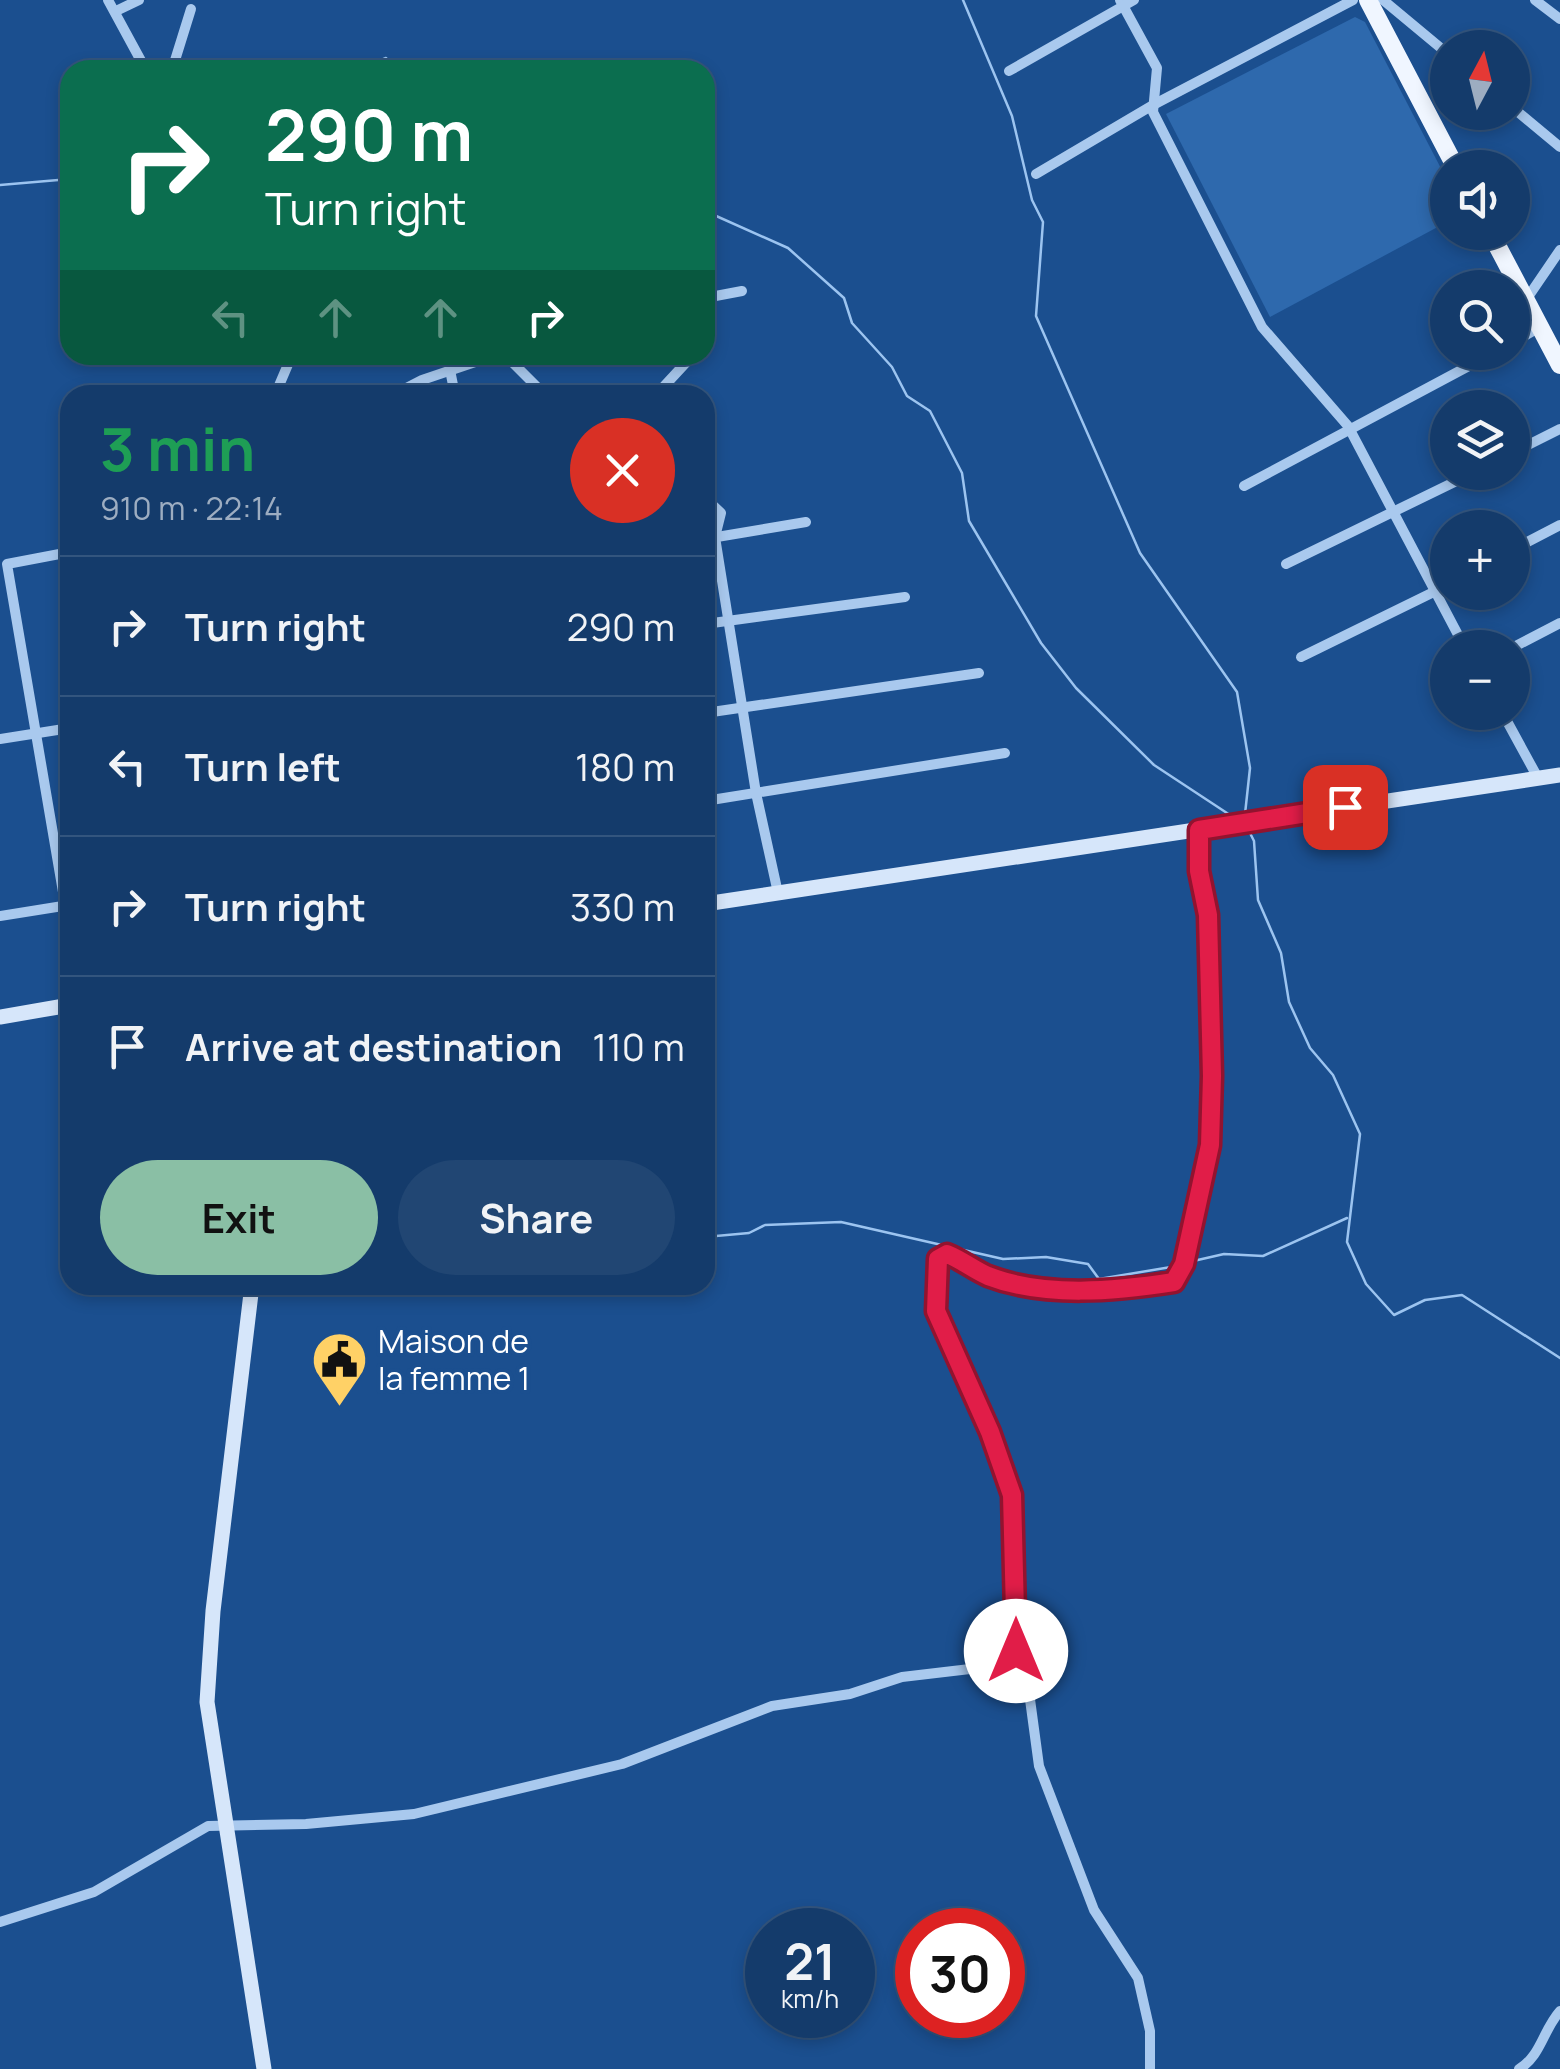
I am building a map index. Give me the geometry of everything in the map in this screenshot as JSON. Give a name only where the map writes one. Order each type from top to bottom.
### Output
[{"type":"main road","points":[[1368,0],[1447,150]]},
{"type":"main road","points":[[1530,308],[1560,365]]},
{"type":"main road","points":[[715,902],[1560,774]]},
{"type":"main road","points":[[0,1016],[60,1007]]},
{"type":"main road","points":[[251,1295],[209,1660],[208,1718],[264,2069]]},
{"type":"street","points":[[108,0],[141,60]]},
{"type":"street","points":[[116,11],[139,0]]},
{"type":"street","points":[[1036,174],[1153,105],[1353,0]]},
{"type":"street","points":[[1383,0],[1430,39]]},
{"type":"street","points":[[1534,0],[1560,19]]},
{"type":"street","points":[[1008,70],[1126,2],[1157,68],[1152,112],[1262,328],[1352,431],[1430,580]]},
{"type":"street","points":[[175,60],[191,8]]},
{"type":"street","points":[[1530,122],[1560,146]]},
{"type":"street","points":[[1530,294],[1560,250]]},
{"type":"street","points":[[1546,270],[1560,279]]},
{"type":"street","points":[[715,296],[742,291]]},
{"type":"street","points":[[1530,333],[1540,328]]},
{"type":"street","points":[[416,385],[465,365]]},
{"type":"street","points":[[515,365],[535,385]]},
{"type":"street","points":[[665,385],[684,365]]},
{"type":"street","points":[[450,370],[454,385]]},
{"type":"street","points":[[1244,486],[1462,370]]},
{"type":"street","points":[[1530,445],[1560,429]]},
{"type":"street","points":[[1286,564],[1441,490]]},
{"type":"street","points":[[715,537],[806,522]]},
{"type":"street","points":[[1530,541],[1560,525]]},
{"type":"street","points":[[60,554],[4,564],[60,857]]},
{"type":"street","points":[[715,561],[778,893]]},
{"type":"street","points":[[1301,657],[1430,594]]},
{"type":"street","points":[[715,622],[905,597]]},
{"type":"street","points":[[1530,639],[1560,623]]},
{"type":"street","points":[[715,712],[979,672]]},
{"type":"street","points":[[0,738],[60,729]]},
{"type":"street","points":[[1512,730],[1538,778]]},
{"type":"street","points":[[715,799],[1005,753]]},
{"type":"street","points":[[1150,2069],[1150,2030],[1138,1978],[1094,1910],[1067,1829],[1045,1785],[1029,1692],[1016,1651],[1012,1495],[990,1432],[936,1311],[936,1270],[938,1259],[947,1254],[987,1275],[1027,1284],[1131,1289],[1174,1282],[1184,1264],[1210,1145],[1208,915],[1199,871],[1199,830]]},
{"type":"street","points":[[0,916],[60,906]]},
{"type":"street","points":[[0,1922],[94,1892],[132,1874],[194,1831],[223,1824],[306,1824],[414,1814],[622,1764],[772,1706],[850,1694],[902,1676],[970,1669],[1016,1651]]},
{"type":"street","points":[[1519,2069],[1536,2055],[1547,2028],[1560,2011]]},
{"type":"shaded area","points":[[1355,17],[1365,22],[1431,150],[1430,231],[1270,317],[1166,114]]},
{"type":"waterway","points":[[963,0],[1012,116],[1032,200],[1043,222],[1036,316],[1140,553],[1237,692],[1250,768],[1245,814]]},
{"type":"waterway","points":[[381,60],[387,60]]},
{"type":"waterway","points":[[0,185],[60,180]]},
{"type":"waterway","points":[[715,215],[788,248],[844,298],[852,323],[892,367],[907,396],[930,411],[962,473],[969,521],[1041,643],[1076,688],[1154,765],[1233,817]]},
{"type":"waterway","points":[[1247,827],[1254,841],[1258,900],[1281,953],[1289,1002],[1310,1048],[1333,1075],[1360,1134],[1347,1242],[1366,1284],[1394,1315],[1425,1300],[1462,1295],[1560,1358]]},
{"type":"waterway","points":[[1189,1262],[1224,1254],[1263,1256],[1347,1218]]},
{"type":"waterway","points":[[715,1236],[749,1233],[765,1225],[841,1222],[1003,1259],[1046,1257],[1088,1264],[1099,1279],[1177,1266]]},
{"type":"place","name":"Maison de la femme 1","points":[[339,1409]]},
{"type":"route","points":[[1016,1651],[1018,1584],[1012,1495],[990,1432],[936,1311],[938,1259],[947,1254],[987,1275],[1085,1290],[1131,1289],[1174,1282],[1184,1264],[1210,1145],[1208,915],[1199,871],[1199,830],[1345,807]]}]
